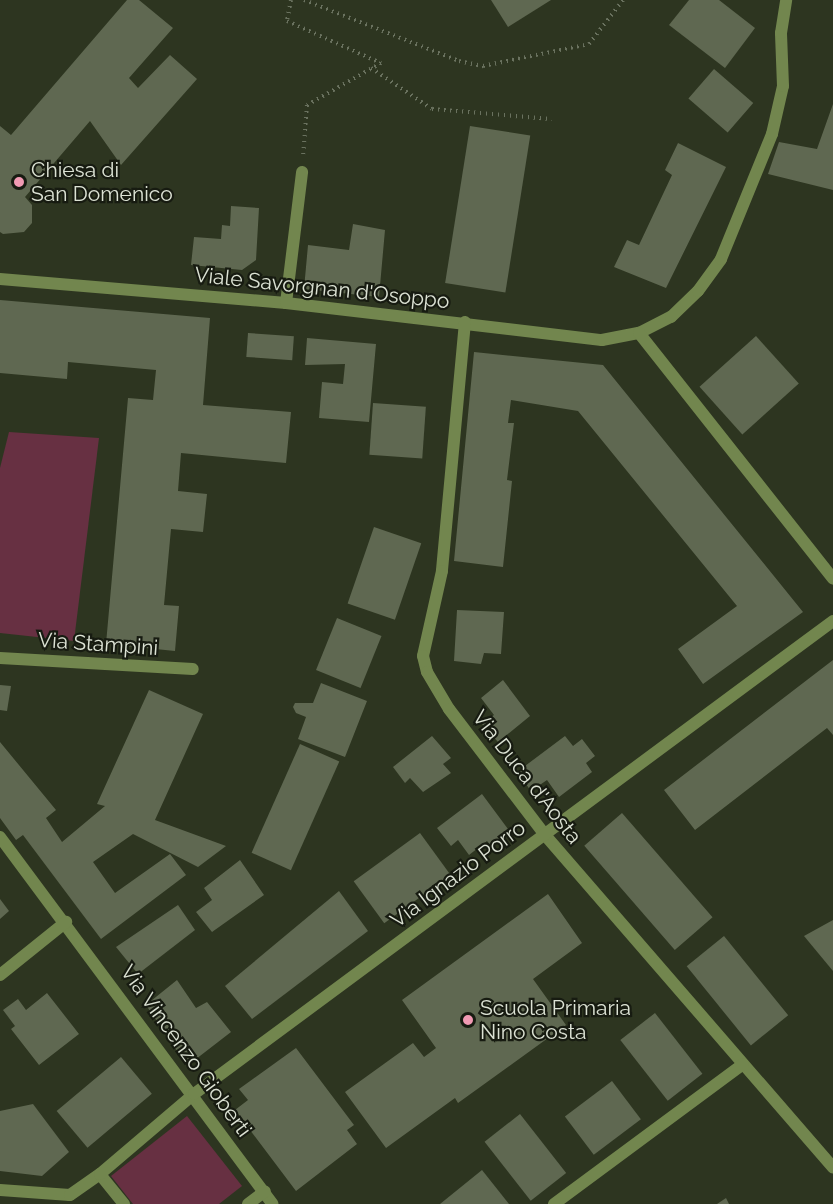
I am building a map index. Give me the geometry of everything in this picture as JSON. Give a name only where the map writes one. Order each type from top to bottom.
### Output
[{"type":"street","name":"Viale Savorgnan d'Osoppo","points":[[0,279],[286,303],[465,322],[602,340],[639,333],[671,316],[698,291],[721,260],[772,134],[783,87],[781,33],[786,0]]},
{"type":"street","points":[[286,303],[302,172]]},
{"type":"street","name":"Via Duca d'Aosta","points":[[465,322],[442,571],[423,656],[427,672],[449,709],[544,835],[833,1168]]},
{"type":"street","points":[[639,333],[833,579]]},
{"type":"street","name":"Via Ignazio Porro","points":[[0,1190],[70,1195],[100,1174],[194,1094],[833,621]]},
{"type":"street","name":"Via Stampini","points":[[0,658],[193,669]]},
{"type":"street","name":"Via Vincenzo Gioberti","points":[[0,837],[194,1094],[273,1204]]},
{"type":"street","points":[[0,975],[66,922]]},
{"type":"street","points":[[554,1204],[743,1064]]},
{"type":"street","points":[[100,1174],[124,1204]]},
{"type":"street","points":[[248,1204],[265,1191]]},
{"type":"path","points":[[291,0],[286,21],[381,63],[307,105],[302,172]]},
{"type":"path","points":[[304,0],[459,61],[483,66],[589,44],[623,0]]},
{"type":"path","points":[[371,68],[432,110],[552,119]]},
{"type":"shaded area","points":[[9,432],[99,438],[74,641],[0,633],[0,468]]},
{"type":"shaded area","points":[[187,1116],[242,1186],[219,1204],[133,1204],[111,1176]]},
{"type":"building","points":[[127,0],[139,0],[173,28],[129,78],[138,88],[170,55],[197,79],[121,165],[90,121],[25,197],[32,205],[32,223],[24,232],[3,234],[0,232],[0,126],[11,135]]},
{"type":"building","points":[[491,0],[551,0],[508,27]]},
{"type":"building","points":[[689,0],[719,0],[755,28],[725,68],[669,25]]},
{"type":"building","points":[[714,69],[753,103],[728,133],[688,98]]},
{"type":"building","points":[[833,104],[833,190],[768,174],[779,142],[817,149]]},
{"type":"building","points":[[470,126],[530,136],[505,293],[445,283]]},
{"type":"building","points":[[678,143],[726,167],[666,288],[614,267],[627,240],[639,245],[672,175],[665,170]]},
{"type":"building","points":[[231,206],[259,208],[256,260],[242,270],[191,265],[194,237],[221,239],[222,225],[230,226]]},
{"type":"building","points":[[353,224],[385,230],[379,297],[304,289],[308,245],[349,250]]},
{"type":"building","points":[[0,300],[210,318],[203,405],[291,412],[286,463],[181,453],[178,491],[207,494],[203,532],[171,529],[164,605],[179,606],[175,651],[106,644],[128,398],[153,400],[156,370],[68,362],[67,379],[0,373]]},
{"type":"building","points":[[248,333],[294,336],[292,360],[246,357]]},
{"type":"building","points":[[756,336],[799,384],[742,434],[700,387]]},
{"type":"building","points":[[307,338],[376,344],[369,422],[319,418],[322,382],[343,384],[345,364],[305,365]]},
{"type":"building","points":[[474,352],[603,365],[803,612],[703,684],[678,649],[737,606],[578,411],[511,400],[508,423],[514,423],[507,480],[512,481],[503,567],[454,561]]},
{"type":"building","points":[[373,403],[426,407],[422,459],[369,455]]},
{"type":"building","points":[[374,527],[421,543],[395,620],[348,604]]},
{"type":"building","points":[[457,610],[504,612],[501,654],[484,653],[481,664],[454,661]]},
{"type":"building","points":[[337,618],[382,636],[361,688],[316,670]]},
{"type":"building","points":[[833,660],[833,735],[827,728],[695,830],[664,790]]},
{"type":"building","points":[[503,680],[530,716],[498,742],[482,724],[494,715],[481,698]]},
{"type":"building","points":[[321,683],[367,701],[345,757],[298,739],[306,717],[296,713],[293,707],[295,703],[313,703]]},
{"type":"building","points":[[0,685],[11,686],[7,711],[0,710]]},
{"type":"building","points":[[149,690],[203,714],[155,820],[226,846],[198,867],[133,834],[93,862],[115,893],[170,854],[186,875],[101,939],[23,835],[16,840],[0,818],[0,742],[56,810],[46,818],[62,842],[105,806],[97,804]]},
{"type":"building","points":[[432,736],[451,758],[443,764],[451,773],[423,792],[410,778],[405,783],[393,767]]},
{"type":"building","points":[[565,736],[573,746],[582,739],[595,756],[586,763],[592,772],[559,797],[547,780],[531,791],[517,772]]},
{"type":"building","points":[[300,744],[339,761],[291,870],[252,853]]},
{"type":"building","points":[[482,794],[511,833],[492,847],[487,841],[469,855],[458,840],[451,846],[437,828]]},
{"type":"building","points":[[622,813],[713,917],[675,950],[584,846]]},
{"type":"building","points":[[420,833],[451,875],[384,923],[354,881]]},
{"type":"building","points":[[240,860],[264,895],[212,932],[196,912],[212,900],[204,888]]},
{"type":"building","points":[[339,891],[368,931],[252,1019],[225,986]]},
{"type":"building","points":[[548,894],[582,943],[533,979],[566,1025],[458,1103],[455,1098],[386,1148],[345,1092],[413,1043],[424,1057],[436,1048],[402,1000]]},
{"type":"building","points":[[0,899],[9,911],[0,919]]},
{"type":"building","points":[[178,905],[195,930],[138,974],[116,947]]},
{"type":"building","points":[[833,920],[833,971],[804,936]]},
{"type":"building","points":[[724,936],[788,1015],[751,1045],[687,966]]},
{"type":"building","points":[[177,980],[196,1008],[207,1002],[231,1032],[187,1066],[146,1005]]},
{"type":"building","points":[[47,993],[79,1034],[39,1065],[11,1029],[15,1026],[3,1010],[18,999],[26,1010]]},
{"type":"building","points":[[655,1013],[702,1074],[668,1101],[620,1040]]},
{"type":"building","points":[[296,1048],[354,1125],[347,1130],[357,1144],[296,1191],[235,1110],[248,1100],[239,1089]]},
{"type":"building","points":[[121,1057],[152,1094],[88,1148],[57,1111]]},
{"type":"building","points":[[612,1081],[641,1119],[594,1155],[565,1117]]},
{"type":"building","points":[[33,1104],[69,1152],[42,1176],[0,1171],[0,1111]]},
{"type":"building","points":[[520,1114],[566,1173],[531,1201],[485,1142]]},
{"type":"building","points":[[482,1170],[509,1204],[440,1204]]},
{"type":"building","points":[[726,1198],[729,1204],[717,1204]]},
{"type":"place","name":"Chiesa di San Domenico","points":[[19,182]]},
{"type":"place","name":"Scuola Primaria Nino Costa","points":[[468,1020]]}]
